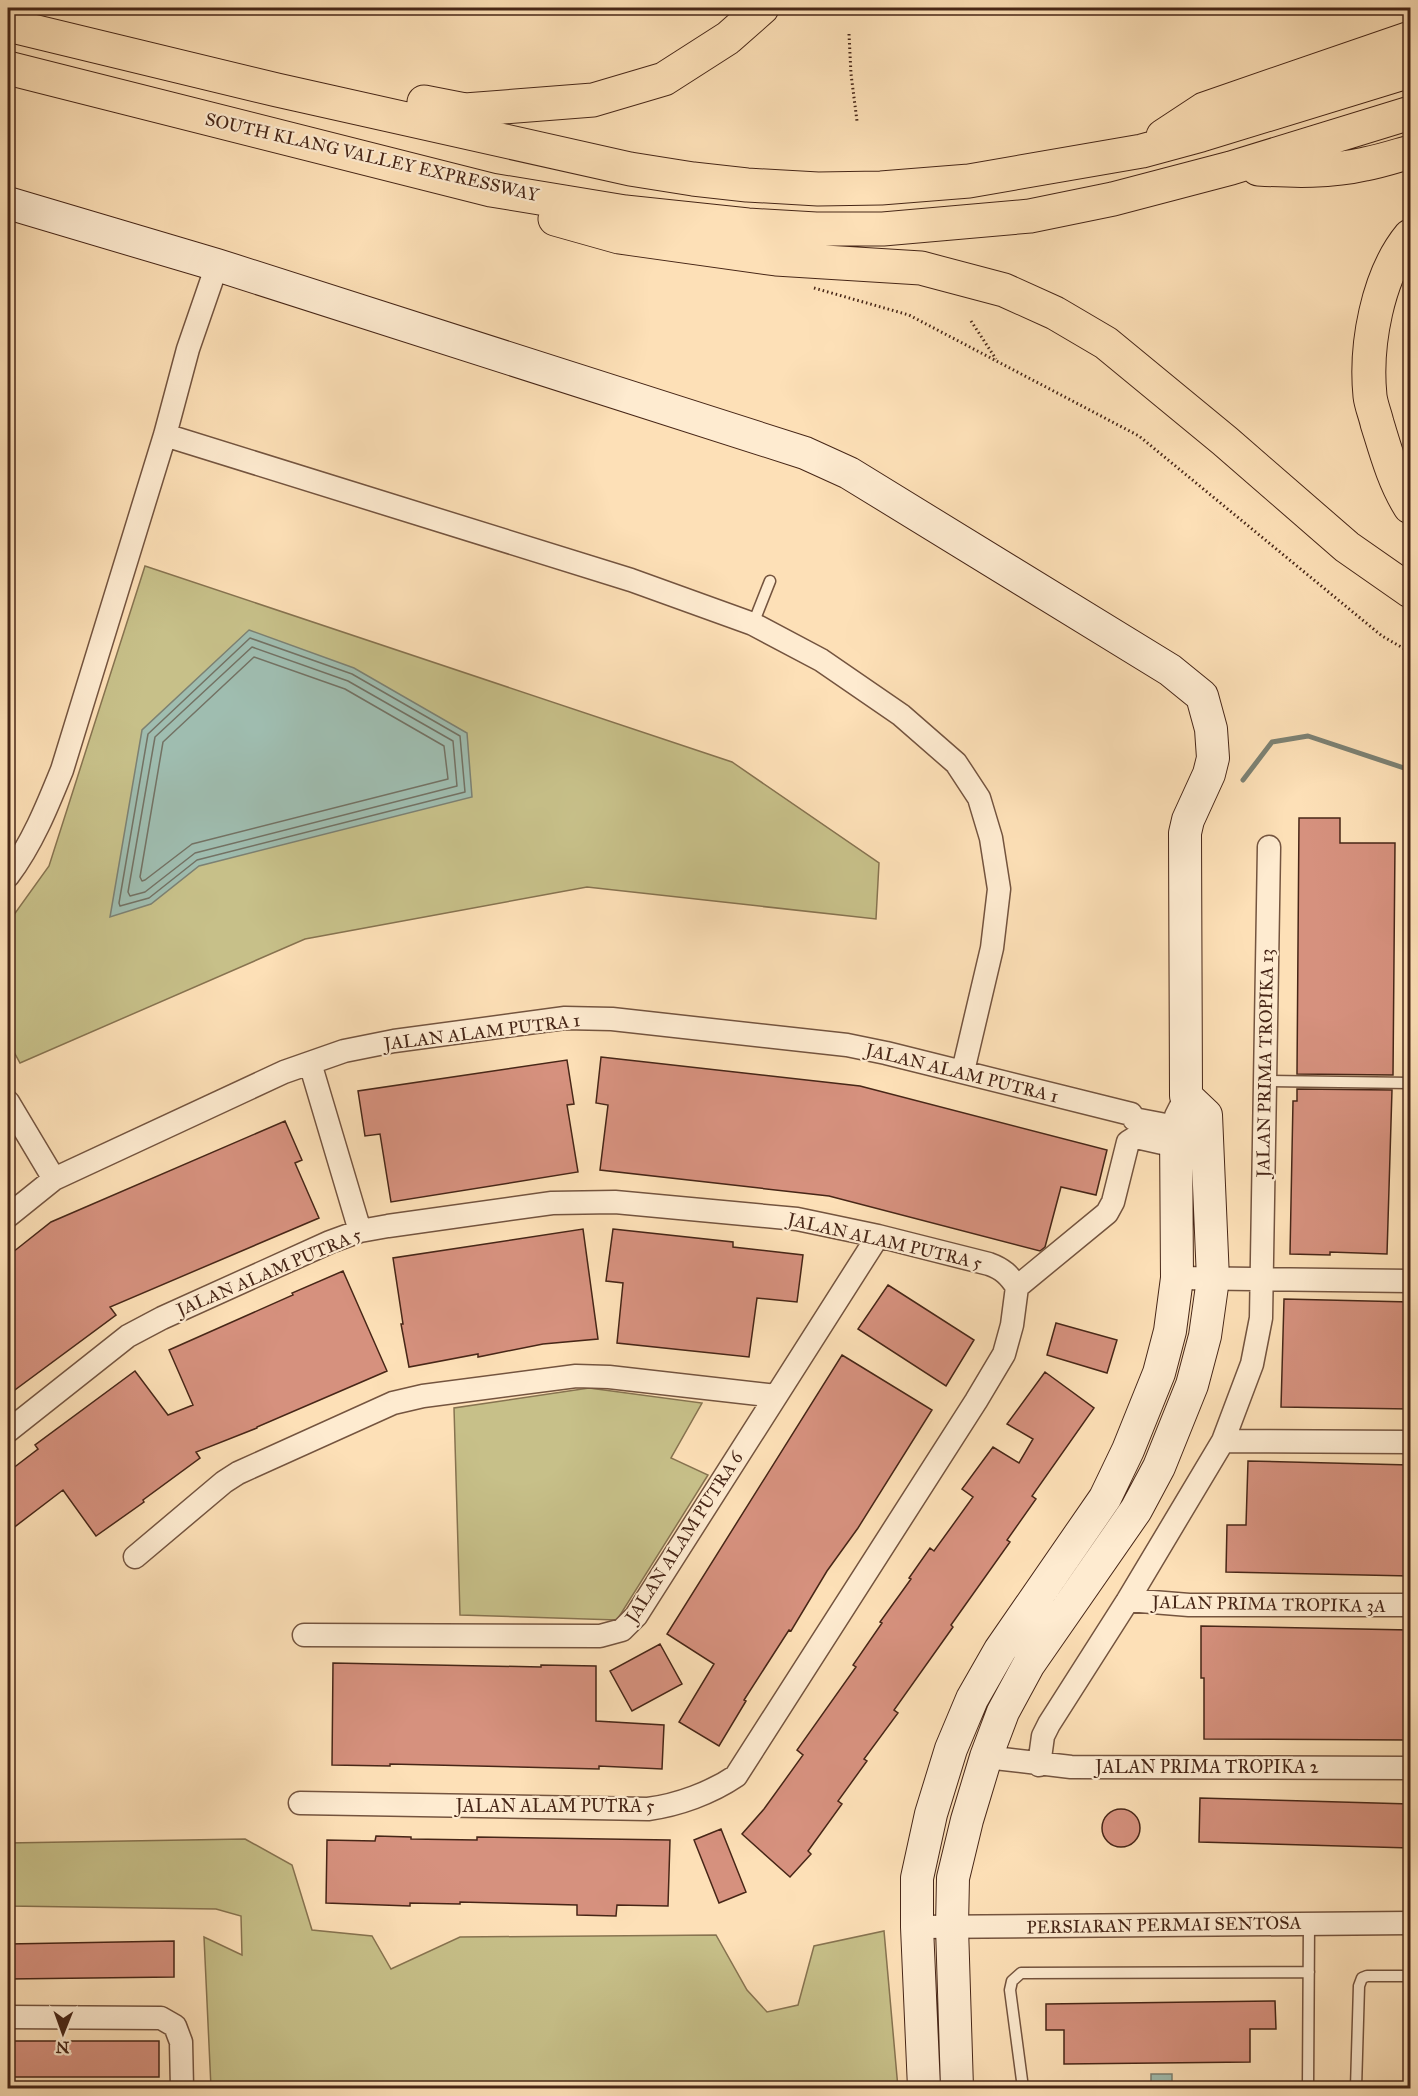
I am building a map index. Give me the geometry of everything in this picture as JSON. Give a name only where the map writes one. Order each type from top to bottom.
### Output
[{"type":"highway","points":[[277,90],[346,88],[465,110],[592,100],[664,79],[728,38],[762,8]]},
{"type":"highway","points":[[8,25],[277,90],[630,169],[747,185],[849,188],[969,181],[1142,151],[1410,71]]},
{"type":"highway","points":[[1142,151],[1204,109],[1410,38]]},
{"type":"highway","name":"SOUTH KLANG VALLEY EXPRESSWAY","points":[[8,68],[491,190],[625,212],[692,220],[816,229],[883,229],[1030,216],[1113,200],[1231,168],[1410,113]]},
{"type":"highway","points":[[1231,168],[1292,171],[1328,169],[1364,164],[1410,152]]},
{"type":"highway","points":[[491,190],[535,213],[619,237],[776,259],[921,268],[1004,290],[1055,313],[1106,343],[1225,441],[1347,547],[1410,591]]},
{"type":"highway","points":[[1410,236],[1382,289],[1369,348],[1370,398],[1384,448],[1401,492],[1410,507]]},
{"type":"street","points":[[8,203],[217,265],[805,453],[849,474],[1170,669],[1202,696],[1211,729],[1214,759],[1188,820],[1185,833],[1178,1121],[1177,1278],[1170,1331],[1159,1373],[1128,1450],[1105,1498],[1000,1650],[972,1699],[951,1749],[930,1814],[917,1878],[924,2088]]},
{"type":"street","points":[[8,876],[20,860],[43,819],[62,770],[165,435],[188,349],[217,265]]},
{"type":"street","points":[[165,435],[631,580],[753,624],[821,660],[901,715],[956,763],[980,798],[991,838],[999,889],[992,948],[963,1071]]},
{"type":"street","name":"JALAN PRIMA TROPIKA 13","points":[[1039,1765],[1043,1736],[1049,1724],[1128,1600],[1223,1441],[1252,1364],[1262,1318],[1269,847]]},
{"type":"street","name":"JALAN ALAM PUTRA 1","points":[[8,1216],[54,1179],[284,1072],[344,1051],[394,1041],[565,1018],[612,1019],[846,1045],[963,1071],[1131,1114],[1134,1119],[1178,1121]]},
{"type":"street","points":[[310,1063],[360,1231]]},
{"type":"street","points":[[8,1102],[54,1179]]},
{"type":"street","points":[[957,2088],[952,1927],[953,1878],[995,1758],[1003,1712],[1029,1664],[1136,1510],[1159,1467],[1192,1385],[1205,1336],[1214,1279],[1206,1115],[1178,1121],[1128,1142],[1111,1208],[1017,1287]]},
{"type":"street","name":"JALAN ALAM PUTRA 5","points":[[8,1431],[137,1332],[162,1318],[330,1242],[360,1231],[388,1226],[552,1203],[615,1202],[797,1219],[878,1236],[1000,1268],[1017,1287],[1009,1340],[994,1372],[736,1776],[725,1784],[674,1804],[648,1809],[300,1803]]},
{"type":"street","name":"JALAN ALAM PUTRA 6","points":[[304,1635],[600,1636],[622,1630],[636,1616],[878,1236]]},
{"type":"street","points":[[1177,1278],[1410,1281]]},
{"type":"street","points":[[135,1557],[224,1482],[238,1473],[393,1403],[423,1396],[576,1376],[609,1377],[776,1396]]},
{"type":"street","points":[[1223,1441],[1410,1442]]},
{"type":"street","name":"JALAN PRIMA TROPIKA 3A","points":[[1128,1600],[1189,1605],[1410,1605]]},
{"type":"street","name":"JALAN PRIMA TROPIKA 2","points":[[995,1758],[1071,1767],[1410,1768]]},
{"type":"street","name":"PERSIARAN PERMAI SENTOSA","points":[[917,1927],[1410,1923]]},
{"type":"street","points":[[8,2017],[161,2018],[176,2026],[181,2042],[182,2088]]},
{"type":"lane","points":[[753,624],[770,581]]},
{"type":"lane","points":[[1264,1081],[1410,1083]]},
{"type":"lane","points":[[1308,2088],[1309,1923]]},
{"type":"lane","points":[[1023,2088],[1010,1990],[1012,1981],[1022,1973],[1309,1972]]},
{"type":"lane","points":[[1406,2088],[1356,2088],[1359,1986],[1362,1978],[1367,1976],[1410,1976]]},
{"type":"path","points":[[849,34],[857,121]]},
{"type":"path","points":[[810,287],[909,315],[1138,436],[1382,636],[1410,652]]},
{"type":"path","points":[[971,321],[997,361]]},
{"type":"shaded area","points":[[145,566],[732,762],[879,863],[876,919],[587,887],[305,939],[20,1063],[8,1041],[8,923],[49,866]]},
{"type":"shaded area","points":[[589,1388],[702,1403],[671,1458],[708,1475],[617,1620],[460,1615],[454,1408]]},
{"type":"shaded area","points":[[245,1839],[292,1865],[312,1930],[372,1936],[391,1969],[460,1937],[716,1935],[747,1990],[767,2012],[798,2005],[814,1946],[884,1931],[898,2088],[211,2088],[204,1937],[242,1955],[241,1916],[216,1909],[8,1906],[8,1843]]},
{"type":"water","points":[[249,630],[354,668],[467,733],[472,797],[199,866],[151,904],[110,917],[142,730]]},
{"type":"water","points":[[1151,2074],[1172,2074],[1172,2088],[1128,2088],[1128,2086],[1151,2086]]},
{"type":"building","points":[[1299,818],[1340,818],[1340,843],[1395,843],[1393,1075],[1297,1074]]},
{"type":"building","points":[[601,1057],[860,1086],[1107,1150],[1096,1195],[1061,1187],[1045,1247],[1040,1251],[829,1196],[600,1170],[608,1105],[596,1103]]},
{"type":"building","points":[[567,1060],[574,1104],[567,1105],[578,1172],[391,1202],[380,1134],[365,1136],[358,1091]]},
{"type":"building","points":[[1297,1089],[1392,1090],[1387,1254],[1330,1252],[1330,1255],[1290,1254],[1293,1101],[1297,1101]]},
{"type":"building","points":[[285,1121],[302,1160],[295,1163],[319,1218],[110,1307],[116,1315],[8,1395],[8,1256],[51,1222]]},
{"type":"building","points":[[583,1229],[598,1339],[543,1344],[478,1357],[478,1354],[409,1367],[393,1258]]},
{"type":"building","points":[[613,1229],[733,1242],[733,1247],[803,1255],[797,1302],[757,1298],[749,1357],[617,1343],[623,1283],[606,1281]]},
{"type":"building","points":[[343,1271],[387,1371],[196,1452],[200,1458],[96,1536],[63,1490],[8,1532],[8,1472],[38,1449],[35,1445],[135,1371],[168,1415],[193,1405],[169,1350]]},
{"type":"building","points":[[888,1285],[974,1340],[946,1386],[858,1329]]},
{"type":"building","points":[[1284,1299],[1410,1302],[1410,1409],[1281,1407]]},
{"type":"building","points":[[1056,1323],[1117,1340],[1107,1373],[1047,1355]]},
{"type":"building","points":[[842,1355],[932,1410],[858,1528],[827,1571],[791,1631],[789,1630],[744,1700],[746,1701],[719,1746],[679,1722],[714,1664],[667,1634]]},
{"type":"building","points":[[1045,1372],[1094,1408],[1032,1496],[1036,1499],[1007,1540],[1010,1542],[894,1710],[898,1713],[864,1759],[867,1761],[838,1801],[842,1804],[808,1851],[811,1854],[790,1877],[742,1834],[764,1809],[803,1755],[797,1750],[856,1667],[853,1665],[911,1579],[909,1578],[930,1548],[934,1551],[973,1497],[962,1489],[993,1447],[1019,1463],[1033,1439],[1007,1424]]},
{"type":"building","points":[[1248,1461],[1410,1465],[1410,1576],[1226,1572],[1227,1525],[1246,1525]]},
{"type":"building","points":[[1201,1626],[1410,1630],[1410,1740],[1204,1739]]},
{"type":"building","points":[[660,1644],[682,1684],[632,1711],[610,1671]]},
{"type":"building","points":[[333,1663],[596,1666],[596,1721],[664,1725],[662,1769],[599,1766],[599,1769],[390,1764],[390,1766],[332,1765]]},
{"type":"building","points":[[1200,1798],[1410,1804],[1410,1848],[1199,1842]]},
{"type":"building","points":[[1121,1809],[1134,1815],[1140,1828],[1134,1841],[1121,1847],[1108,1841],[1102,1828],[1108,1815]]},
{"type":"building","points":[[721,1829],[746,1892],[719,1903],[694,1840]]},
{"type":"building","points":[[376,1836],[477,1840],[477,1837],[670,1840],[668,1906],[617,1905],[616,1916],[577,1915],[577,1905],[460,1902],[460,1904],[410,1903],[410,1906],[326,1903],[327,1840],[375,1841]]},
{"type":"building","points":[[174,1941],[174,1977],[8,1979],[8,1944]]},
{"type":"building","points":[[1275,2001],[1276,2029],[1250,2029],[1250,2062],[1064,2064],[1064,2030],[1046,2030],[1046,2004]]},
{"type":"building","points":[[8,2041],[159,2041],[159,2077],[8,2077]]},
{"type":"waterway","points":[[1243,780],[1272,742],[1308,736],[1410,770]]}]
